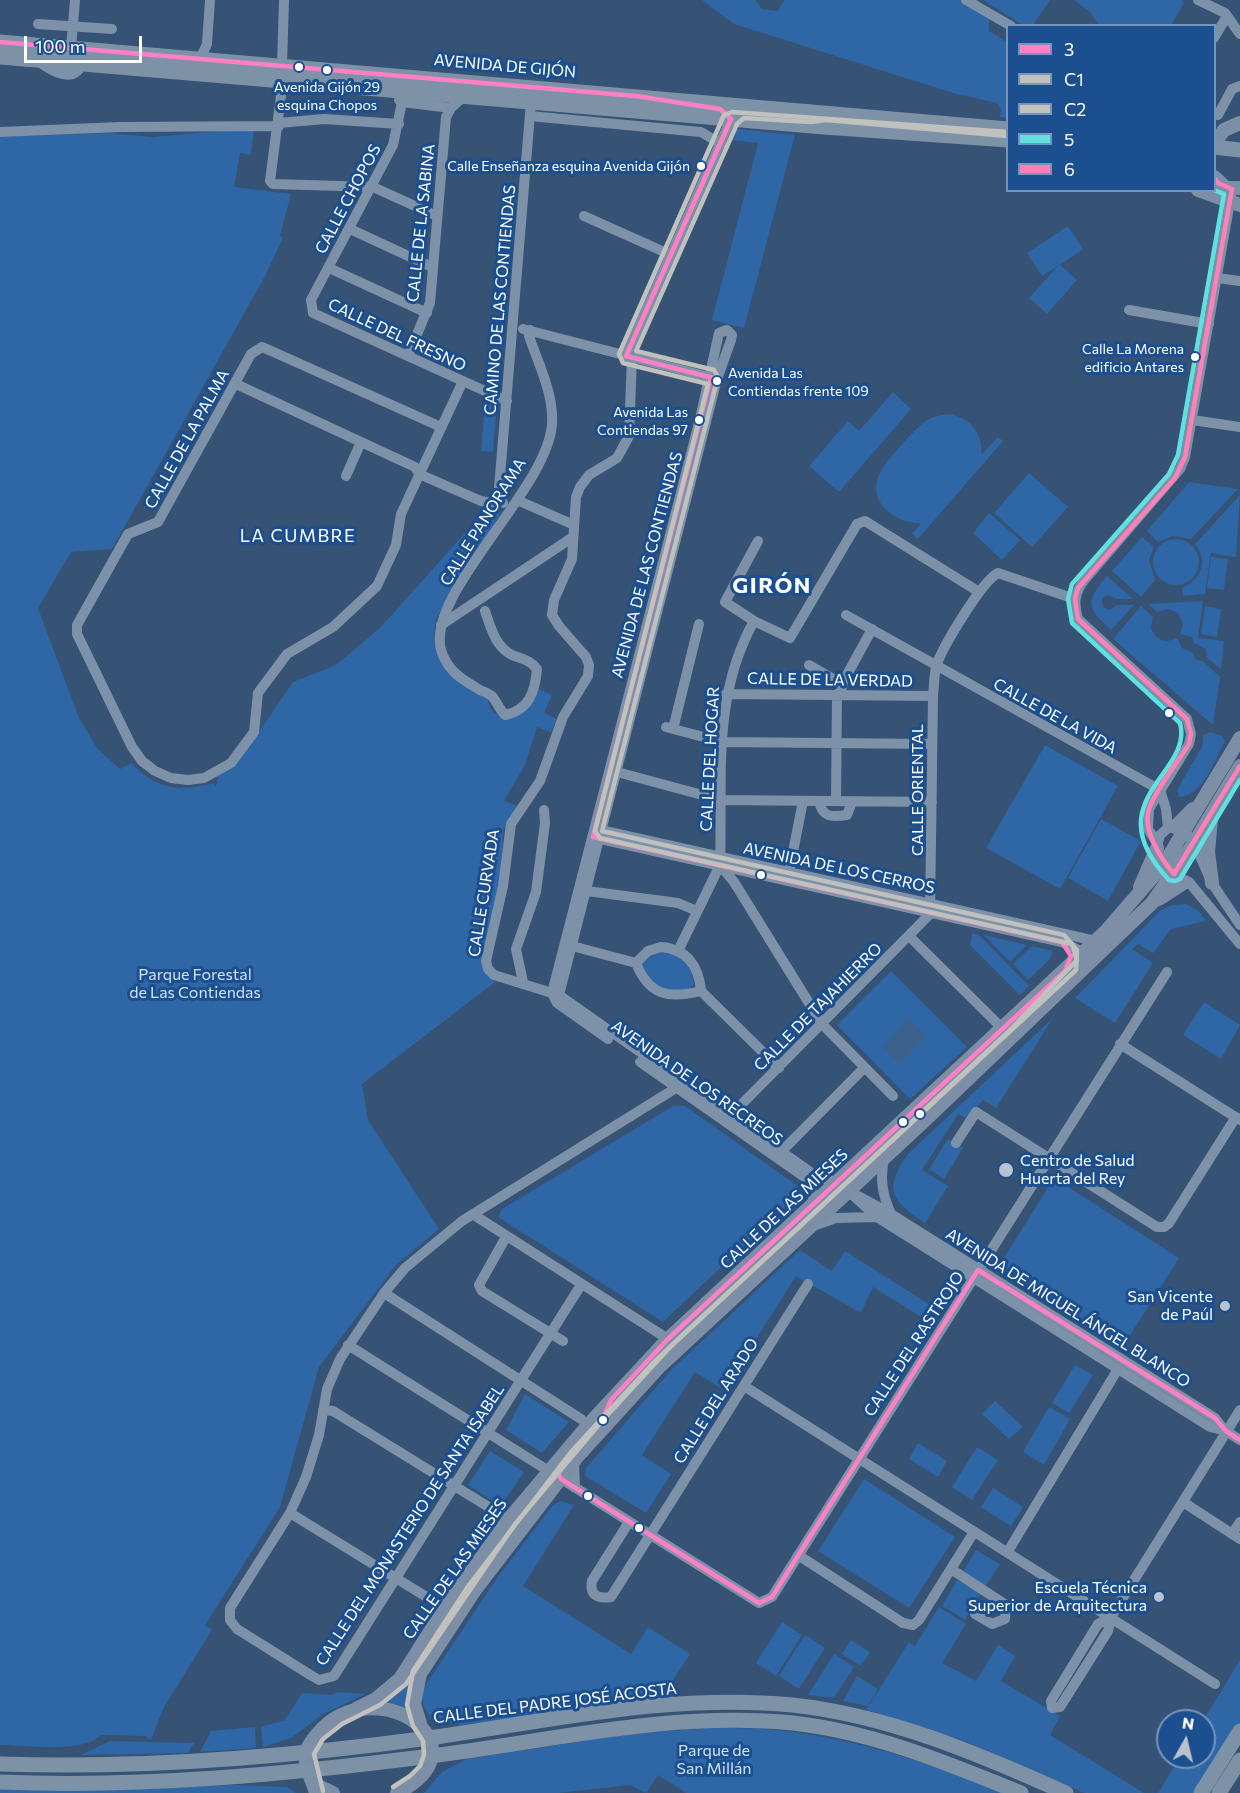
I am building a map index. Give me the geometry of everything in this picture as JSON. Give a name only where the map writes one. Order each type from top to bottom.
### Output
[{"type":"highway","name":"AVENIDA DE GIJÓN","points":[[0,42],[200,59],[283,73],[346,87],[464,96],[531,109],[731,119],[1006,140]]},
{"type":"highway","name":"AVENIDA DE GIJÓN","points":[[0,57],[82,64],[283,73],[636,96],[1006,129]]},
{"type":"highway","points":[[636,96],[720,109],[731,119],[742,110],[812,115],[825,112]]},
{"type":"highway","points":[[1216,146],[1240,150]]},
{"type":"highway","points":[[1216,157],[1240,159]]},
{"type":"highway","name":"CALLE DEL PADRE JOSÉ ACOSTA","points":[[0,1764],[157,1762],[306,1752],[430,1738],[651,1706],[733,1702],[822,1709],[911,1731],[956,1747],[1066,1793]]},
{"type":"highway","name":"CALLE DEL PADRE JOSÉ ACOSTA","points":[[0,1782],[190,1779],[313,1782],[432,1756],[642,1725],[694,1721],[760,1721],[794,1724],[869,1738],[947,1763],[1021,1793]]},
{"type":"highway","points":[[1201,1793],[1240,1731]]},
{"type":"highway","points":[[1210,1793],[1240,1745]]},
{"type":"highway","points":[[1220,1793],[1240,1760]]},
{"type":"highway","points":[[1228,1793],[1240,1773]]},
{"type":"main road","points":[[1220,129],[1240,123]]},
{"type":"main road","points":[[1216,178],[1234,194]]},
{"type":"main road","points":[[1204,192],[1213,195],[1234,194]]},
{"type":"main road","name":"CALLE DE LAS MIESES","points":[[1178,875],[1176,829],[1203,800],[1240,738]]},
{"type":"main road","name":"CALLE DE LAS MIESES","points":[[420,1723],[414,1704],[420,1674],[475,1590],[574,1462],[659,1367],[884,1158],[1008,1033],[1099,947],[1152,903],[1178,875],[1194,843],[1240,766]]},
{"type":"main road","points":[[1212,814],[1208,852],[1212,883]]},
{"type":"main road","points":[[1135,899],[1157,845]]},
{"type":"main road","name":"CALLE DE LAS MIESES","points":[[1099,947],[1135,899],[1178,875]]},
{"type":"main road","points":[[1008,1033],[1082,968],[1085,953],[1099,947]]},
{"type":"main road","name":"CALLE DE LAS MIESES","points":[[306,1752],[317,1734],[328,1724],[376,1699],[400,1679],[490,1545],[548,1471],[668,1339],[952,1075],[1008,1033],[1069,967],[1085,953]]},
{"type":"main road","points":[[814,1203],[849,1191],[847,1183],[850,1178],[947,1087],[952,1075]]},
{"type":"main road","points":[[659,1367],[668,1339],[679,1341],[696,1332]]},
{"type":"main road","points":[[490,1545],[513,1522],[547,1480],[561,1479],[558,1473],[560,1466],[604,1416],[611,1400]]},
{"type":"main road","points":[[356,1709],[395,1712],[420,1723],[430,1738],[432,1756],[426,1770],[415,1782],[397,1793]]},
{"type":"main road","points":[[306,1752],[313,1782],[333,1793]]},
{"type":"street","points":[[71,48],[75,0]]},
{"type":"street","points":[[200,59],[207,44],[210,0]]},
{"type":"street","points":[[284,0],[283,73],[279,124],[270,181],[273,184],[373,187],[437,216]]},
{"type":"street","points":[[966,0],[1008,24]]},
{"type":"street","points":[[1198,0],[1213,6],[1227,16],[1240,34]]},
{"type":"street","points":[[1216,36],[1227,16]]},
{"type":"street","points":[[38,24],[112,28]]},
{"type":"street","points":[[1218,115],[1232,89],[1240,86]]},
{"type":"street","name":"AVENIDA DE GIJÓN","points":[[346,87],[356,93],[395,97],[402,102],[451,108]]},
{"type":"street","points":[[451,108],[464,96]]},
{"type":"street","name":"CALLE CHOPOS","points":[[311,307],[311,300],[373,187],[393,145],[402,102]]},
{"type":"street","name":"CALLE DE LA SABINA","points":[[408,356],[427,313],[446,117],[451,108]]},
{"type":"street","name":"AVENIDA DE GIJÓN","points":[[531,109],[701,132],[721,144]]},
{"type":"street","name":"CAMINO DE LAS CONTIENDAS","points":[[498,500],[531,109]]},
{"type":"street","points":[[0,132],[279,124],[324,119],[399,124]]},
{"type":"street","points":[[574,531],[576,497],[583,481],[617,458],[629,436],[629,357],[731,119]]},
{"type":"street","points":[[1234,194],[1185,457],[1175,478],[1086,578],[1078,588],[1075,599],[1078,619],[1187,719],[1191,734],[1189,744],[1149,809],[1148,829],[1178,875],[1240,944]]},
{"type":"street","points":[[584,216],[671,255]]},
{"type":"street","points":[[350,229],[432,267]]},
{"type":"street","points":[[329,267],[427,313]]},
{"type":"street","points":[[1217,278],[1240,281]]},
{"type":"street","name":"CALLE DEL FRESNO","points":[[311,307],[313,313],[507,401]]},
{"type":"street","points":[[1129,310],[1209,324]]},
{"type":"street","points":[[514,327],[714,378]]},
{"type":"street","name":"CALLE PANORAMA","points":[[441,625],[453,598],[514,503],[548,443],[552,423],[544,376],[529,336],[530,330]]},
{"type":"street","name":"CALLE DE LA PALMA","points":[[419,474],[401,514],[396,545],[377,586],[333,627],[287,654],[258,693],[254,732],[231,763],[204,777],[188,780],[155,771],[142,760],[132,747],[77,634],[77,625],[128,534],[158,522],[251,354],[262,347],[441,427]]},
{"type":"street","name":"AVENIDA DE LAS CONTIENDAS","points":[[556,994],[587,891],[598,834],[617,772],[714,378]]},
{"type":"street","name":"AVENIDA DE LAS CONTIENDAS","points":[[556,994],[714,378]]},
{"type":"street","points":[[419,474],[463,381]]},
{"type":"street","points":[[236,384],[415,467],[419,474],[481,501],[490,503],[498,500],[514,503],[574,531]]},
{"type":"street","points":[[1192,420],[1240,427]]},
{"type":"street","points":[[346,476],[361,442]]},
{"type":"street","points":[[758,541],[725,602],[754,621],[790,638],[857,524],[865,521],[979,592]]},
{"type":"street","points":[[485,611],[493,636],[500,644],[510,654],[532,663],[537,669],[536,685],[531,699],[516,712],[505,715],[497,707],[492,696],[457,677],[451,670],[439,641],[441,625],[574,531]]},
{"type":"street","name":"CALLE CURVADA","points":[[556,994],[501,977],[488,969],[486,961],[503,886],[511,824],[540,781],[563,717],[588,676],[589,665],[586,657],[552,615],[554,600],[572,559],[574,531]]},
{"type":"street","points":[[936,666],[979,592],[990,577],[998,573],[1075,599]]},
{"type":"street","points":[[453,598],[455,607],[463,609]]},
{"type":"street","name":"CALLE DE LA VIDA","points":[[846,615],[1161,790]]},
{"type":"street","name":"CALLE DEL HOGAR","points":[[718,869],[722,742],[726,694],[739,653],[754,621]]},
{"type":"street","points":[[699,624],[669,728],[722,742],[932,744]]},
{"type":"street","points":[[836,801],[836,743],[840,691],[872,629]]},
{"type":"street","points":[[809,666],[840,691]]},
{"type":"street","name":"CALLE ORIENTAL","points":[[931,909],[932,744],[936,666]]},
{"type":"street","name":"CALLE DE LA VERDAD","points":[[726,694],[840,691],[933,696]]},
{"type":"street","points":[[617,772],[721,800],[933,802]]},
{"type":"street","points":[[1165,805],[1168,780]]},
{"type":"street","points":[[1161,790],[1176,829],[1194,843],[1212,883],[1240,925]]},
{"type":"street","points":[[789,872],[803,801]]},
{"type":"street","points":[[819,801],[821,811],[826,815],[836,816],[847,815],[852,802]]},
{"type":"street","points":[[523,982],[516,949],[536,892],[545,823],[544,810]]},
{"type":"street","points":[[1157,845],[1160,835],[1176,829]]},
{"type":"street","points":[[598,834],[708,863],[734,882],[822,1024],[893,1096]]},
{"type":"street","name":"AVENIDA DE LOS CERROS","points":[[598,834],[718,869],[741,871],[1077,937],[1099,947]]},
{"type":"street","points":[[1178,875],[1199,873],[1202,863]]},
{"type":"street","points":[[678,951],[718,869]]},
{"type":"street","name":"AVENIDA DE LOS CERROS","points":[[718,869],[789,872],[1065,944],[1085,953]]},
{"type":"street","name":"AVENIDA DE LOS CERROS","points":[[734,882],[741,871]]},
{"type":"street","points":[[587,891],[678,903],[697,912]]},
{"type":"street","name":"CALLE DE TAJAHIERRO","points":[[728,1118],[909,936],[931,909]]},
{"type":"street","points":[[909,936],[1008,1033]]},
{"type":"street","points":[[1077,937],[1085,953]]},
{"type":"street","points":[[1065,944],[1070,952],[1069,967]]},
{"type":"street","points":[[572,946],[636,963],[645,980],[659,992],[678,996],[701,991]]},
{"type":"street","points":[[636,963],[642,955],[654,948],[678,951],[694,963],[701,991],[779,1068]]},
{"type":"street","name":"CALLE DEL RASTROJO","points":[[650,1535],[759,1603],[772,1597],[1167,972]]},
{"type":"street","name":"AVENIDA DE LOS RECREOS","points":[[556,994],[557,1003],[728,1118],[810,1181],[814,1203]]},
{"type":"street","points":[[956,1143],[976,1112],[1157,1227],[1164,1227],[1169,1223],[1238,1119],[1120,1044]]},
{"type":"street","points":[[782,1151],[864,1068]]},
{"type":"street","points":[[438,1604],[290,1513],[315,1449],[327,1389],[348,1345],[384,1293],[429,1246],[474,1215],[681,1085]]},
{"type":"street","name":"AVENIDA DE LOS RECREOS","points":[[728,1118],[782,1151],[819,1178],[837,1182]]},
{"type":"street","points":[[884,1158],[881,1180],[883,1197],[891,1214]]},
{"type":"street","name":"AVENIDA DE MIGUEL ÁNGEL BLANCO","points":[[849,1191],[891,1214],[1118,1369],[1210,1427],[1226,1431]]},
{"type":"street","name":"AVENIDA DE MIGUEL ÁNGEL BLANCO","points":[[849,1191],[877,1217],[1215,1418],[1226,1431],[1240,1440]]},
{"type":"street","points":[[474,1215],[668,1339]]},
{"type":"street","points":[[809,1228],[836,1218],[877,1217]]},
{"type":"street","points":[[506,1237],[479,1285],[482,1292],[563,1341]]},
{"type":"street","name":"CALLE DEL ARADO","points":[[629,1522],[592,1581],[590,1588],[594,1595],[600,1598],[611,1597],[808,1284]]},
{"type":"street","name":"CALLE DEL MONASTERIO DE SANTA ISABEL","points":[[290,1513],[230,1608],[229,1617],[237,1629],[312,1676],[327,1680],[339,1668],[581,1285]]},
{"type":"street","points":[[384,1293],[581,1419]]},
{"type":"street","points":[[348,1345],[650,1535]]},
{"type":"street","points":[[1010,1548],[1118,1369]]},
{"type":"street","points":[[744,1386],[1215,1684]]},
{"type":"street","points":[[323,1410],[333,1411],[500,1514]]},
{"type":"street","points":[[1111,1617],[1098,1624],[1051,1701],[1052,1708],[1060,1707],[1108,1631],[1111,1617],[1240,1410]]},
{"type":"street","points":[[574,1462],[575,1488]]},
{"type":"street","points":[[1183,1502],[1236,1536],[1240,1522]]},
{"type":"street","points":[[798,1555],[903,1623],[913,1625],[919,1620],[974,1532]]},
{"type":"street","points":[[951,1569],[1006,1605],[1005,1619],[993,1624],[975,1614]]},
{"type":"green space","points":[[702,0],[755,0],[762,9],[777,11],[785,0],[960,0],[989,15],[989,31],[1006,41],[1006,118],[1000,117],[1001,109],[997,103],[953,93],[734,24]]},
{"type":"green space","points":[[983,0],[1050,0],[1034,24],[1021,24]]},
{"type":"green space","points":[[1074,0],[1182,0],[1184,3],[1172,24],[1098,24],[1091,13]]},
{"type":"green space","name":"Parque Forestal de Las Contiendas","points":[[254,128],[251,155],[240,153],[234,187],[291,194],[280,236],[283,238],[264,278],[112,549],[71,552],[38,608],[79,718],[97,748],[120,769],[131,763],[150,779],[160,784],[179,788],[214,783],[216,787],[218,774],[241,758],[293,682],[336,665],[381,627],[489,506],[501,512],[436,619],[434,634],[436,647],[446,668],[465,685],[488,699],[491,708],[498,715],[511,718],[517,715],[532,701],[538,689],[552,695],[544,713],[557,719],[551,732],[537,727],[525,765],[504,801],[518,806],[503,831],[501,871],[484,971],[495,982],[362,1084],[368,1120],[439,1229],[396,1265],[319,1367],[280,1507],[205,1625],[212,1630],[164,1707],[151,1740],[145,1736],[101,1735],[81,1745],[68,1747],[0,1745],[0,137],[109,133],[153,137]]},
{"type":"green space","points":[[736,130],[795,135],[744,328],[712,320],[758,143],[731,140]]},
{"type":"green space","points":[[1068,226],[1083,249],[1060,265],[1077,280],[1047,314],[1029,298],[1058,266],[1042,276],[1027,253]]},
{"type":"green space","points":[[893,392],[911,409],[838,491],[809,466],[848,421],[859,431]]},
{"type":"green space","points":[[485,403],[497,404],[493,452],[481,451]]},
{"type":"green space","points":[[950,414],[970,423],[974,428],[980,439],[982,454],[998,437],[1003,441],[918,539],[912,534],[921,523],[902,520],[886,509],[880,502],[876,484],[888,460],[916,430],[927,420]]},
{"type":"green space","points":[[1029,473],[1068,507],[1032,547],[994,513]]},
{"type":"green space","points":[[1189,482],[1238,489],[1191,539],[1173,536],[1158,542],[1147,531]]},
{"type":"green space","points":[[1240,495],[1236,557],[1211,553],[1205,594],[1183,596],[1182,588],[1194,580],[1201,569],[1202,557],[1195,544]]},
{"type":"green space","points":[[989,513],[1020,540],[1002,560],[973,533]]},
{"type":"green space","points":[[1142,537],[1154,547],[1149,560],[1155,580],[1141,597],[1112,571]]},
{"type":"green space","points":[[1176,539],[1192,546],[1199,562],[1192,578],[1176,585],[1160,578],[1153,562],[1160,546]]},
{"type":"green space","points":[[1211,557],[1228,559],[1224,590],[1207,588]]},
{"type":"green space","points":[[1107,576],[1133,599],[1117,599],[1107,595],[1102,599],[1103,607],[1110,610],[1117,605],[1134,605],[1111,630],[1097,616],[1091,604],[1095,592]]},
{"type":"green space","points":[[1203,601],[1198,638],[1224,641],[1221,669],[1207,658],[1206,649],[1194,643],[1192,637],[1180,634],[1183,624],[1178,613],[1168,609],[1157,612],[1149,604]]},
{"type":"green space","points":[[1141,606],[1153,617],[1151,628],[1158,638],[1169,641],[1177,638],[1182,648],[1193,653],[1196,660],[1203,661],[1220,677],[1213,725],[1113,639]]},
{"type":"green space","points":[[1205,606],[1221,609],[1217,637],[1201,634]]},
{"type":"green space","points":[[1210,732],[1222,736],[1225,741],[1201,784],[1195,791],[1179,797],[1177,790],[1202,747],[1203,735]]},
{"type":"green space","points":[[1045,745],[1118,786],[1060,889],[986,848]]},
{"type":"green space","points":[[1101,819],[1141,841],[1108,901],[1068,878]]},
{"type":"green space","points":[[1186,904],[1199,911],[1206,921],[1171,929],[1153,953],[1138,944],[1132,949],[1153,963],[1115,1023],[1075,998],[1161,910],[1172,905]]},
{"type":"green space","points":[[972,933],[979,935],[1029,986],[1020,995],[970,945]]},
{"type":"green space","points":[[984,935],[1027,945],[1010,962]]},
{"type":"green space","points":[[1032,946],[1053,951],[1050,959],[1028,980],[1013,964]]},
{"type":"green space","points":[[654,951],[672,952],[689,963],[694,985],[683,990],[670,990],[652,982],[647,977],[642,964]]},
{"type":"green space","points":[[891,971],[967,1047],[910,1099],[837,1025]]},
{"type":"green space","points":[[1204,1002],[1240,1025],[1221,1059],[1183,1035]]},
{"type":"green space","points":[[1053,1018],[996,1108],[983,1100],[967,1119],[958,1114],[922,1170],[948,1186],[925,1223],[913,1215],[898,1201],[893,1185],[895,1176],[908,1154]]},
{"type":"green space","points":[[673,1106],[685,1106],[796,1185],[801,1192],[663,1322],[498,1217],[502,1209]]},
{"type":"green space","points":[[948,1139],[963,1148],[944,1179],[929,1169]]},
{"type":"green space","points":[[1054,1178],[1179,1258],[1122,1348],[997,1269]]},
{"type":"green space","points":[[800,1250],[832,1271],[845,1251],[935,1308],[928,1321],[873,1287],[861,1313],[796,1276],[724,1390],[695,1372],[642,1455],[671,1474],[646,1513],[585,1476],[586,1468],[671,1370]]},
{"type":"green space","points":[[1075,1365],[1093,1375],[1069,1413],[1052,1403]]},
{"type":"green space","points":[[525,1394],[569,1422],[542,1453],[506,1430]]},
{"type":"green space","points":[[995,1401],[1023,1427],[1009,1439],[982,1414]]},
{"type":"green space","points":[[1049,1407],[1070,1419],[1044,1465],[1023,1452]]},
{"type":"green space","points":[[918,1443],[947,1461],[938,1477],[909,1459]]},
{"type":"green space","points":[[977,1447],[998,1460],[972,1500],[952,1487]]},
{"type":"green space","points":[[490,1451],[524,1472],[501,1506],[468,1485]]},
{"type":"green space","points":[[864,1479],[955,1537],[909,1608],[818,1551]]},
{"type":"green space","points":[[993,1488],[1023,1507],[1011,1526],[981,1507]]},
{"type":"green space","points":[[560,1501],[574,1505],[523,1586],[631,1654],[648,1627],[690,1654],[662,1697],[462,1725],[431,1719],[423,1705],[422,1690],[497,1578],[553,1505]]},
{"type":"green space","points":[[976,1550],[1000,1564],[986,1586],[963,1572]]},
{"type":"green space","points":[[957,1580],[981,1593],[965,1620],[942,1606]]},
{"type":"green space","points":[[939,1607],[966,1624],[942,1663],[976,1681],[998,1645],[1015,1656],[1001,1681],[1060,1716],[1050,1735],[1144,1793],[1084,1793],[962,1740],[866,1710],[909,1642],[915,1646]]},
{"type":"green space","points":[[782,1622],[802,1635],[776,1676],[756,1663]]},
{"type":"green space","points":[[805,1635],[825,1648],[799,1689],[779,1676]]},
{"type":"green space","points":[[851,1640],[870,1652],[861,1666],[842,1654]]},
{"type":"green space","points":[[834,1654],[854,1667],[834,1698],[808,1695]]},
{"type":"green space","points":[[1240,1660],[1240,1724],[1216,1760],[1216,1709],[1210,1709]]},
{"type":"green space","points":[[412,1667],[417,1670],[409,1686],[409,1710],[382,1702]]},
{"type":"green space","points":[[857,1676],[878,1689],[868,1706],[843,1701]]},
{"type":"green space","points":[[338,1692],[366,1694],[323,1714],[291,1738],[263,1747],[261,1727],[285,1720],[302,1693],[331,1695]]},
{"type":"green space","points":[[255,1727],[256,1748],[200,1752],[211,1731]]},
{"type":"green space","name":"Parque de San Millán","points":[[715,1728],[783,1731],[820,1736],[874,1748],[952,1773],[1003,1793],[686,1793],[658,1775],[646,1793],[630,1785],[559,1793],[424,1793],[442,1772],[467,1759],[628,1734]]},
{"type":"green space","points":[[110,1741],[194,1743],[188,1753],[81,1755]]},
{"type":"green space","points":[[1173,1769],[1210,1769],[1194,1793],[1158,1793]]},
{"type":"green space","points":[[234,1785],[287,1787],[296,1793],[0,1793],[0,1787],[104,1790]]},
{"type":"shaded area","points":[[909,1019],[926,1036],[899,1064],[882,1047]]},
{"type":"transit line","name":"3","points":[[0,42],[636,96],[720,109],[731,119]]},
{"type":"transit line","name":"C2","points":[[393,1787],[420,1766],[424,1755],[423,1741],[413,1726],[407,1705],[413,1671],[469,1585],[571,1452],[654,1362],[1008,1032],[1077,960],[1072,944],[600,838],[595,831],[708,384],[623,363],[619,354],[724,115],[732,112],[1006,132]]},
{"type":"transit line","name":"C1","points":[[323,1791],[314,1754],[323,1739],[342,1724],[380,1705],[406,1684],[515,1524],[602,1421],[673,1344],[1076,970],[1077,950],[1064,935],[602,831],[718,377],[714,370],[636,351],[737,124],[744,118],[811,122],[826,120],[1006,136]]},
{"type":"transit line","name":"3","points":[[626,356],[731,119]]},
{"type":"transit line","name":"6","points":[[1216,180],[1232,189],[1185,457],[1175,478],[1078,588],[1075,599],[1078,619],[1187,719],[1191,734],[1189,744],[1156,794],[1148,817],[1148,826],[1154,844],[1174,874],[1240,766]]},
{"type":"transit line","name":"5","points":[[1216,191],[1224,194],[1178,455],[1169,474],[1072,584],[1068,599],[1072,623],[1180,723],[1180,741],[1174,758],[1143,809],[1141,829],[1149,852],[1169,880],[1180,879],[1240,780]]},
{"type":"transit line","name":"3","points":[[626,356],[717,379],[713,395]]},
{"type":"transit line","name":"3","points":[[711,377],[593,837],[1062,942],[1071,956],[1065,971],[668,1339],[611,1400],[604,1416],[560,1466],[558,1473],[561,1479],[759,1603]]},
{"type":"transit line","name":"3","points":[[759,1603],[772,1597],[978,1270],[1215,1418],[1226,1431],[1240,1440]]},
{"type":"place","name":"Avenida Gijón 29 esquina Chopos","points":[[327,70]]},
{"type":"place","name":"Calle Enseñanza esquina Avenida Gijón","points":[[701,166]]},
{"type":"place","name":"Calle La Morena edificio Antares","points":[[1195,357]]},
{"type":"place","name":"Avenida Las Contiendas frente 109","points":[[717,381]]},
{"type":"place","name":"Avenida Las Contiendas 97","points":[[699,420]]},
{"type":"place","name":"Centro de Salud Huerta del Rey","points":[[1006,1170]]},
{"type":"place","name":"San Vicente de Paúl","points":[[1225,1306]]},
{"type":"place","name":"Escuela Técnica Superior de Arquitectura","points":[[1159,1597]]},
{"type":"district","name":"LA CUMBRE","points":[[298,536]]},
{"type":"district","name":"GIRÓN","points":[[772,586]]}]
